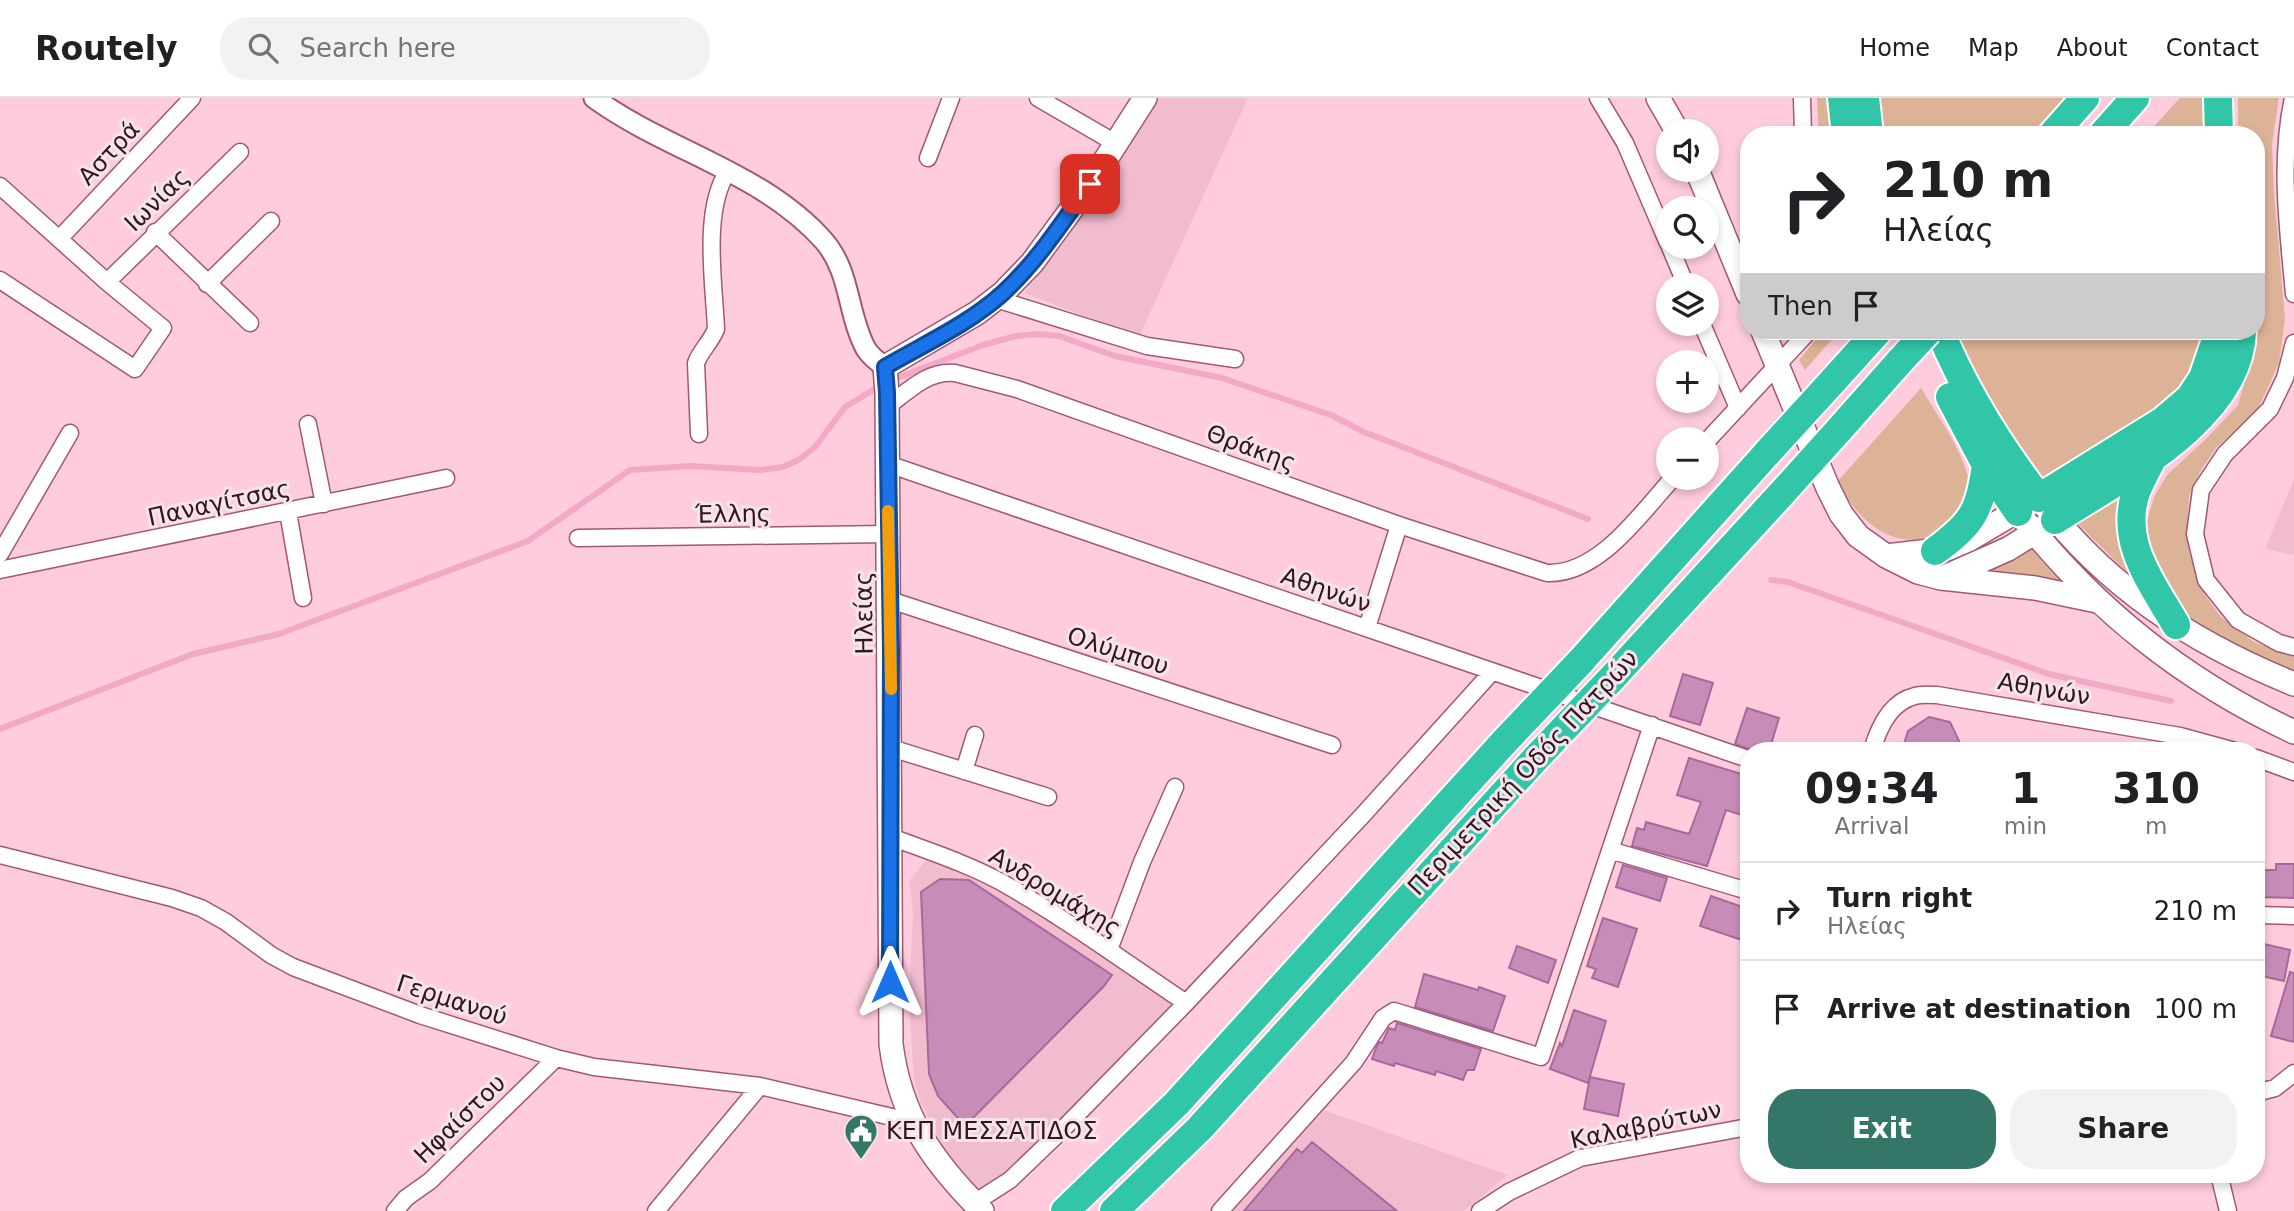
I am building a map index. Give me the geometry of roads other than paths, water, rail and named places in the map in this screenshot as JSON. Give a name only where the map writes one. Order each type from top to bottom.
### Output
[{"type":"highway","points":[[1842,98],[1845,126]]},
{"type":"highway","points":[[1865,98],[1867,126]]},
{"type":"highway","points":[[2110,126],[2135,98]]},
{"type":"highway","points":[[2218,98],[2219,126]]},
{"type":"highway","name":"Περιμετρική Οδός Πατρών","points":[[1065,1211],[1177,1103],[1870,340]]},
{"type":"highway","name":"Περιμετρική Οδός Πατρών","points":[[1114,1211],[1200,1128],[1920,340]]},
{"type":"highway","points":[[1923,340],[1986,465],[2036,516]]},
{"type":"highway","points":[[1944,340],[2036,516]]},
{"type":"highway","points":[[2036,516],[2190,398],[2207,368],[2216,340]]},
{"type":"highway","points":[[2036,516],[2153,457],[2197,421],[2228,382],[2237,362],[2241,340]]},
{"type":"highway","points":[[2153,457],[2136,492],[2132,531],[2136,553],[2176,625]]},
{"type":"highway","points":[[1938,564],[1976,509],[1982,496],[1986,465]]},
{"type":"main road","points":[[887,385],[996,299],[1032,263],[1117,144],[1145,98]]},
{"type":"main road","points":[[1658,98],[1670,119]]},
{"type":"main road","points":[[1702,182],[1740,275]]},
{"type":"main road","points":[[1766,340],[1828,488],[1841,514],[1858,536],[1886,556],[1938,564],[2097,601]]},
{"type":"main road","name":"Ηλείας","points":[[887,385],[891,1044],[901,1096],[913,1122],[935,1160],[973,1208]]},
{"type":"main road","points":[[1938,564],[1947,549],[2036,516]]},
{"type":"main road","points":[[2036,516],[2052,555],[2097,601],[2186,671],[2231,700],[2294,732]]},
{"type":"main road","points":[[2036,516],[2176,625],[2218,649],[2294,684]]},
{"type":"street","name":"Αστρά","points":[[59,239],[192,98]]},
{"type":"street","points":[[594,98],[637,126],[728,171],[785,207],[828,246],[843,272],[867,350],[887,385]]},
{"type":"street","points":[[928,159],[951,98]]},
{"type":"street","points":[[1038,98],[1117,144]]},
{"type":"street","points":[[1598,98],[1625,143],[1656,215]]},
{"type":"street","points":[[1802,98],[1803,126]]},
{"type":"street","points":[[2293,98],[2284,157],[2294,294]]},
{"type":"street","name":"Ιωνίας","points":[[107,282],[155,232],[240,152]]},
{"type":"street","points":[[699,434],[696,363],[698,355],[712,340],[716,329],[713,211],[722,181],[728,171]]},
{"type":"street","points":[[0,186],[107,282],[163,328],[135,369],[0,280]]},
{"type":"street","points":[[207,284],[271,221]]},
{"type":"street","points":[[155,232],[250,323]]},
{"type":"street","points":[[996,299],[1147,346],[1235,359]]},
{"type":"street","points":[[1707,336],[1738,408]]},
{"type":"street","points":[[1719,428],[1800,340]]},
{"type":"street","points":[[2294,343],[2285,379],[2270,409],[2225,454],[2201,490],[2195,534],[2206,580],[2238,620],[2279,643],[2294,647]]},
{"type":"street","name":"Θράκης","points":[[887,385],[944,372],[1017,389],[1399,525],[1547,573],[1562,573],[1580,567],[1603,551],[1661,490]]},
{"type":"street","points":[[308,424],[324,504]]},
{"type":"street","points":[[0,554],[70,433]]},
{"type":"street","name":"Αθηνών","points":[[888,464],[1740,756]]},
{"type":"street","name":"Παναγίτσας","points":[[0,570],[446,478]]},
{"type":"street","points":[[288,512],[303,598]]},
{"type":"street","points":[[1367,628],[1399,525]]},
{"type":"street","name":"Έλλης","points":[[578,538],[888,534]]},
{"type":"street","name":"Ολύμπου","points":[[890,600],[1332,745]]},
{"type":"street","points":[[973,1208],[1032,1161],[1186,1003],[1362,816],[1492,672]]},
{"type":"street","name":"Αθηνών","points":[[1875,742],[1882,721],[1898,705],[1914,696],[1937,695],[2202,742]]},
{"type":"street","points":[[1220,1211],[1354,1062],[1383,1018],[1394,1011],[1541,1057],[1652,725]]},
{"type":"street","points":[[964,771],[975,735]]},
{"type":"street","points":[[891,748],[1048,797]]},
{"type":"street","points":[[2265,761],[2294,772]]},
{"type":"street","points":[[1109,950],[1142,862],[1175,787]]},
{"type":"street","name":"Ανδρομάχης","points":[[891,837],[967,866],[1000,882],[1109,950],[1186,1003]]},
{"type":"street","points":[[1610,850],[1740,889]]},
{"type":"street","name":"Γερμανού","points":[[0,855],[172,898],[201,908],[226,922],[271,956],[293,967],[420,1015],[556,1058],[594,1067],[760,1086],[913,1122]]},
{"type":"street","points":[[2265,915],[2294,916]]},
{"type":"street","name":"Ηφαίστου","points":[[395,1211],[405,1198],[430,1181],[556,1058]]},
{"type":"street","points":[[2265,1091],[2274,1088],[2294,1073]]},
{"type":"street","points":[[656,1211],[760,1086]]},
{"type":"street","name":"Καλαβρύτων","points":[[1480,1211],[1508,1192],[1580,1158],[1740,1128]]},
{"type":"street","points":[[2221,1183],[2228,1211]]},
{"type":"waterway","points":[[892,380],[983,345],[1016,336],[1059,336],[1115,356],[1222,378],[1331,415],[1364,432],[1588,519]]},
{"type":"waterway","points":[[0,729],[193,654],[279,634],[528,541],[630,470],[690,466],[760,470],[783,467],[800,459],[815,447],[845,407],[883,384]]},
{"type":"waterway","points":[[1771,580],[1788,582],[2049,674],[2171,701]]},
{"type":"place","name":"ΚΕΠ ΜΕΣΣΑΤΙΔΟΣ","points":[[861,1161]]}]
